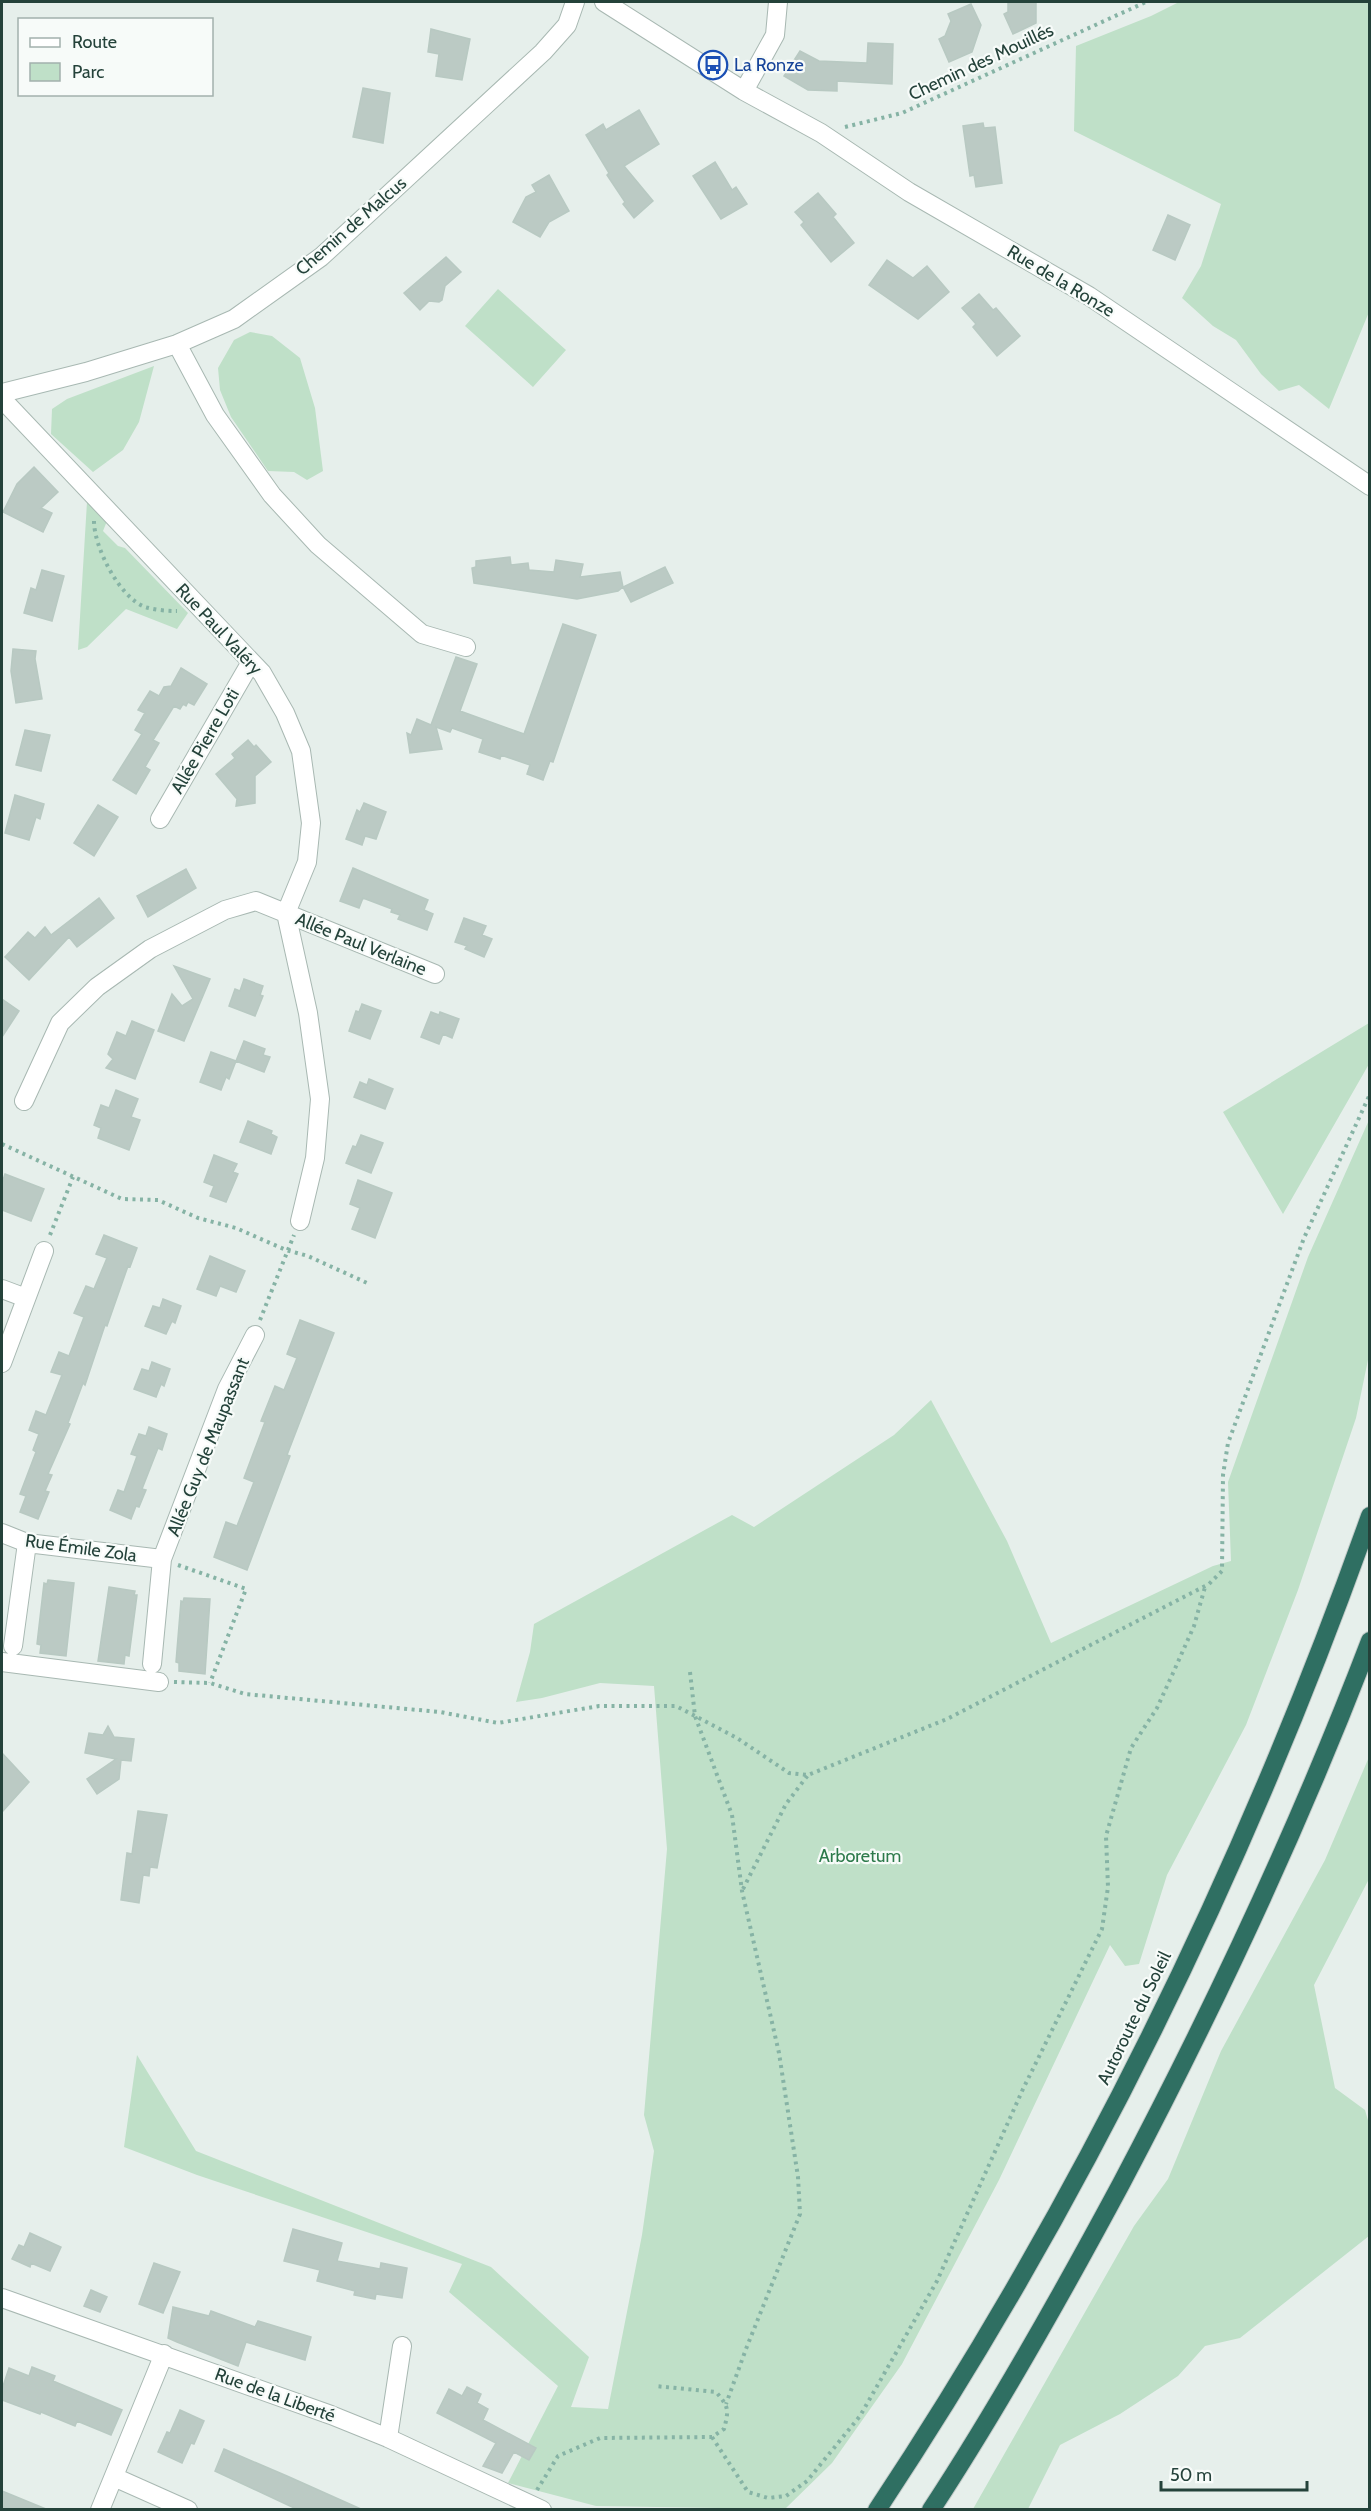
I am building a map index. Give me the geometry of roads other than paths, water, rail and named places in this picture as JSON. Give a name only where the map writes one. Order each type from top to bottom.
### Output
[{"type":"highway","name":"Autoroute du Soleil","points":[[877,2510],[972,2361],[1034,2256],[1124,2088],[1213,1902],[1266,1783],[1320,1650],[1370,1516]]},
{"type":"highway","points":[[931,2510],[1069,2282],[1160,2110],[1255,1914],[1305,1801],[1370,1641]]},
{"type":"street","name":"Chemin de Malcus","points":[[2,395],[177,344],[234,319],[321,257],[543,52],[567,25],[575,2]]},
{"type":"street","name":"Rue de la Ronze","points":[[604,2],[744,91],[821,133],[909,192],[1089,296],[1370,486]]},
{"type":"street","points":[[744,91],[775,34],[778,2]]},
{"type":"street","points":[[177,344],[215,415],[272,495],[318,545],[422,634],[466,647]]},
{"type":"street","name":"Rue Paul Valéry","points":[[2,395],[97,500],[262,673],[285,713],[301,751],[311,823],[307,862],[286,913]]},
{"type":"street","name":"Allée Pierre Loti","points":[[160,819],[251,662]]},
{"type":"street","name":"Allée Paul Verlaine","points":[[24,1101],[60,1023],[97,987],[150,949],[225,910],[256,901],[435,974]]},
{"type":"street","points":[[286,913],[308,1013],[320,1099],[315,1158],[300,1221]]},
{"type":"street","points":[[2,1363],[44,1251]]},
{"type":"street","points":[[2,1288],[26,1298]]},
{"type":"street","name":"Allée Guy de Maupassant","points":[[152,1664],[162,1559],[228,1389],[255,1335]]},
{"type":"street","name":"Rue Émile Zola","points":[[2,1533],[27,1543],[162,1559]]},
{"type":"street","points":[[13,1646],[27,1543]]},
{"type":"street","points":[[2,1662],[159,1682]]},
{"type":"street","name":"Rue de la Liberté","points":[[2,2298],[331,2415],[387,2438],[536,2507]]},
{"type":"street","points":[[387,2438],[402,2346]]},
{"type":"street","points":[[100,2510],[164,2354]]},
{"type":"street","points":[[114,2477],[188,2510]]},
{"type":"place","name":"La Ronze","points":[[713,65]]},
{"type":"park label","name":"Arboretum","points":[[860,1856]]}]
